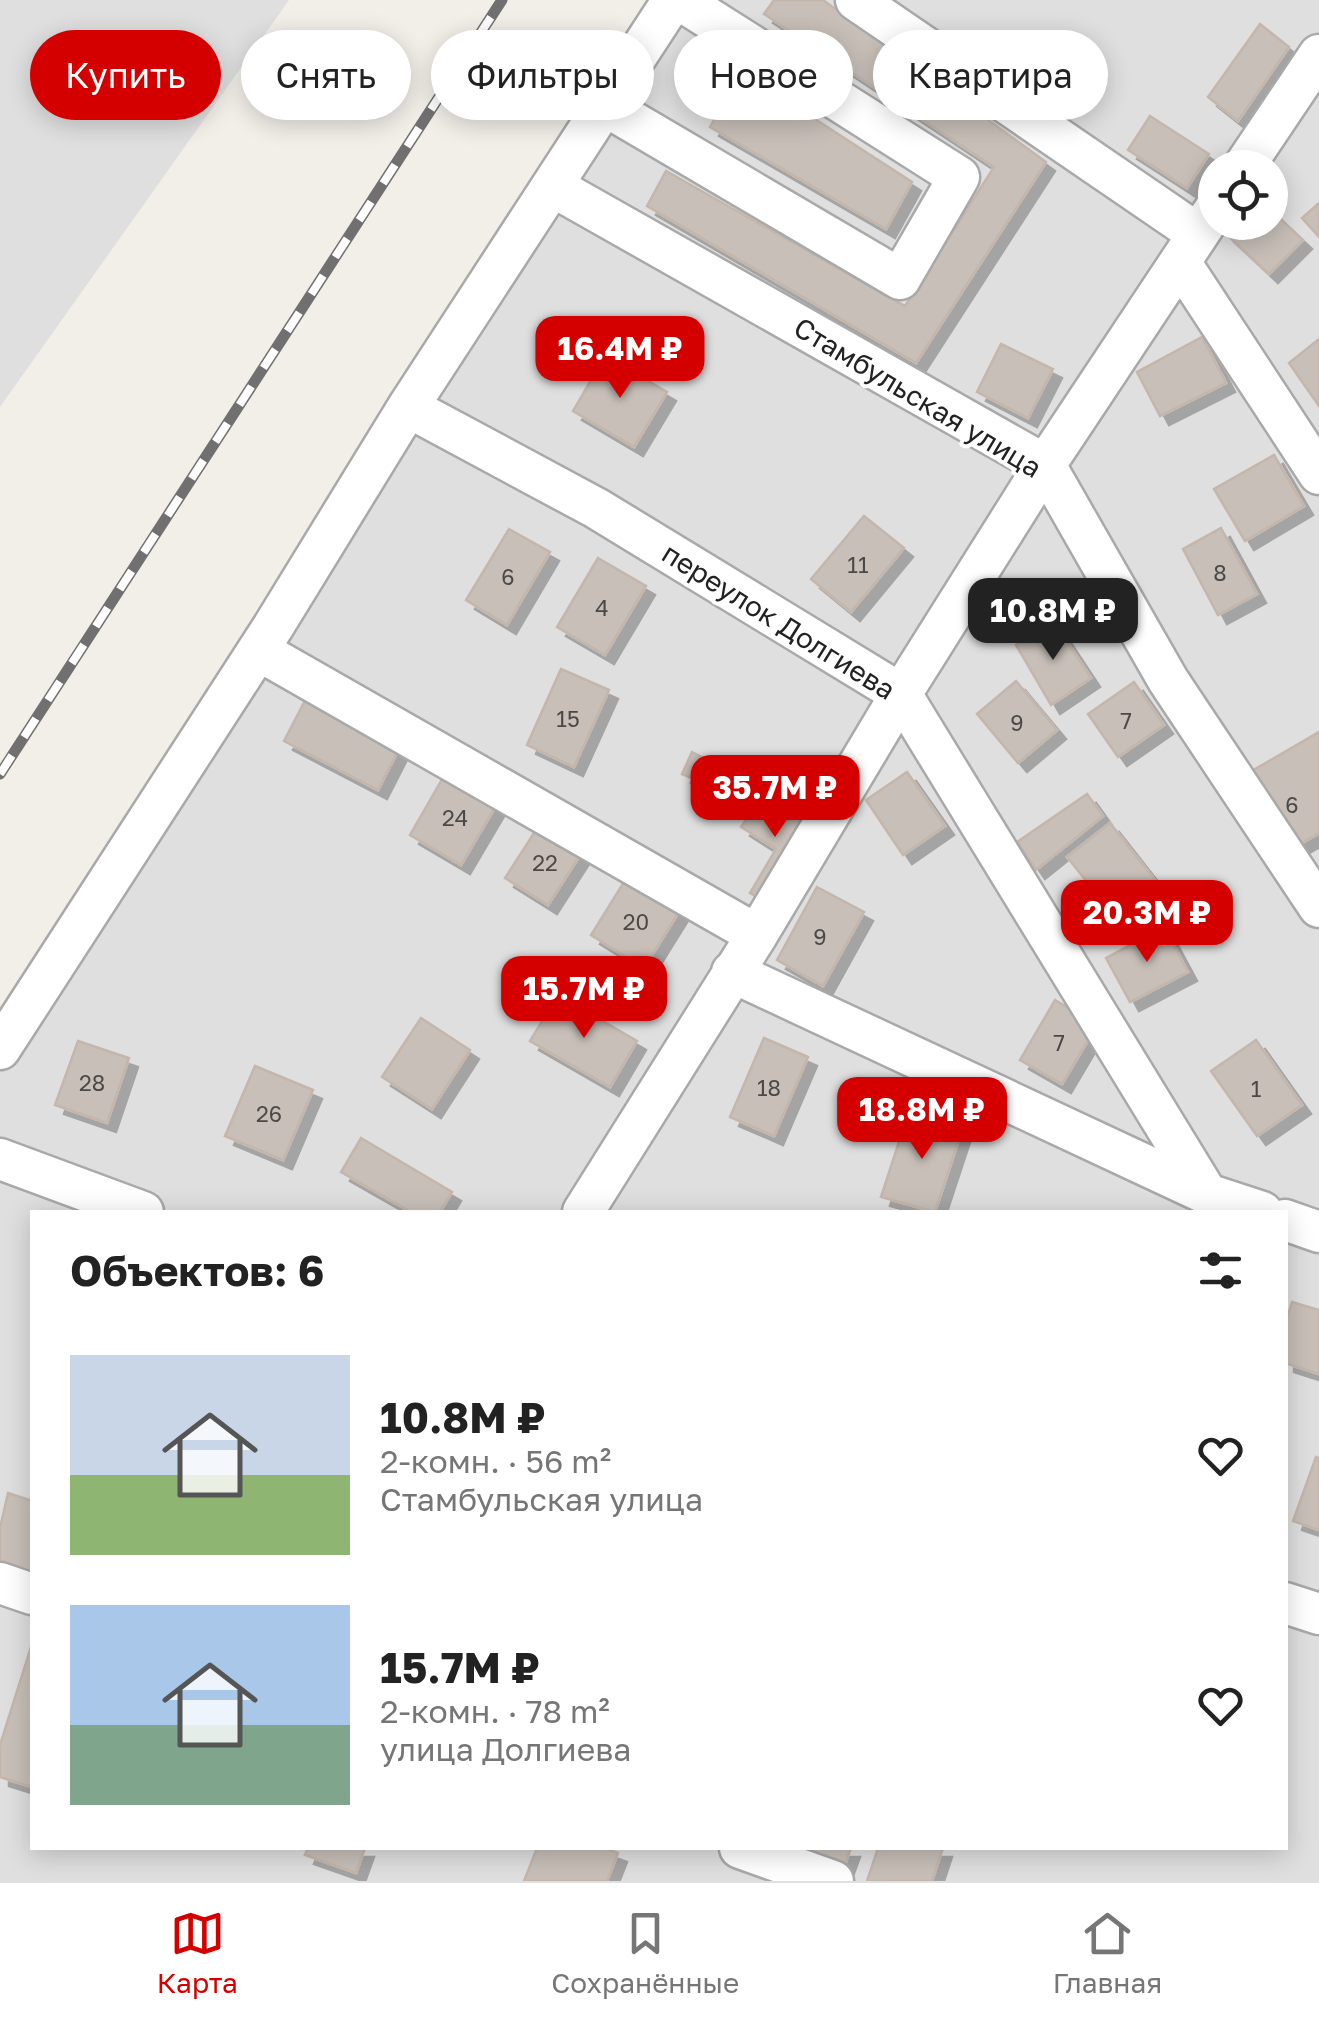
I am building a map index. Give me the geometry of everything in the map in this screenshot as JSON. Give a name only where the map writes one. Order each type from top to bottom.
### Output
[{"type":"street","points":[[630,120],[900,279],[959,178],[676,0],[654,32]]},
{"type":"street","points":[[584,1210],[1045,465],[1198,235],[856,0]]},
{"type":"street","points":[[1255,150],[1319,55]]},
{"type":"street","points":[[0,1048],[594,120]]},
{"type":"street","name":"Стамбульская улица","points":[[552,186],[1045,465],[1168,680],[1319,907]]},
{"type":"street","points":[[1201,240],[1319,474]]},
{"type":"street","name":"переулок Долгиева","points":[[408,407],[596,508],[902,694],[1208,1194]]},
{"type":"street","points":[[258,650],[757,934]]},
{"type":"street","points":[[732,972],[1208,1194],[1256,1210]]},
{"type":"street","points":[[0,1158],[138,1210]]},
{"type":"street","points":[[1288,1221],[1319,1232]]},
{"type":"street","points":[[0,1583],[30,1593]]},
{"type":"street","points":[[1288,1604],[1319,1614]]},
{"type":"street","points":[[746,1850],[833,1881]]},
{"type":"shaded area","points":[[0,0],[289,0],[268,30],[241,30],[241,68],[221,96],[221,30],[30,30],[30,120],[204,120],[0,407]]},
{"type":"shaded area","points":[[673,0],[1319,0],[1319,1881],[0,1881],[0,1049],[596,120],[654,120],[654,30]]},
{"type":"building","points":[[774,0],[823,0],[873,36],[873,87],[853,73],[853,30],[788,30],[764,14]]},
{"type":"building","points":[[1260,24],[1289,47],[1238,121],[1208,97]]},
{"type":"building","points":[[1150,116],[1203,150],[1198,150],[1198,171],[1187,188],[1128,150]]},
{"type":"building","points":[[714,120],[816,120],[912,182],[886,229],[710,127]]},
{"type":"building","points":[[923,120],[988,120],[1046,162],[916,363],[647,206],[666,171],[905,306],[994,167]]},
{"type":"building","points":[[1319,203],[1319,237],[1302,218]]},
{"type":"building","points":[[1288,226],[1303,240],[1269,274],[1233,240],[1288,240]]},
{"type":"building","points":[[1202,337],[1226,383],[1160,416],[1137,372]]},
{"type":"building","points":[[1319,339],[1319,406],[1289,363]]},
{"type":"building","points":[[1001,344],[1053,369],[1028,418],[977,392]]},
{"type":"building","points":[[605,356],[667,392],[634,447],[573,411]]},
{"type":"building","points":[[1274,455],[1304,506],[1245,541],[1214,489]]},
{"type":"building","points":[[864,516],[904,548],[851,612],[811,579]]},
{"type":"building","points":[[1221,528],[1257,594],[1218,615],[1183,549]]},
{"type":"building","points":[[509,529],[550,552],[507,625],[466,600]]},
{"type":"building","points":[[598,558],[646,586],[605,655],[557,627]]},
{"type":"building","points":[[1054,622],[1091,678],[1051,705],[1016,645]]},
{"type":"building","points":[[561,669],[609,690],[574,767],[527,745]]},
{"type":"building","points":[[1016,681],[1057,730],[1018,763],[977,714]]},
{"type":"building","points":[[1134,682],[1164,725],[1118,757],[1088,714]]},
{"type":"building","points":[[309,693],[403,741],[378,790],[284,741]]},
{"type":"building","points":[[1319,732],[1319,833],[1295,847],[1245,775]]},
{"type":"building","points":[[692,752],[750,782],[741,799],[682,774]]},
{"type":"building","points":[[448,769],[500,799],[461,865],[410,835]]},
{"type":"building","points":[[907,772],[945,826],[903,855],[866,800]]},
{"type":"building","points":[[1087,794],[1103,816],[1036,870],[1017,842]]},
{"type":"building","points":[[762,797],[812,824],[764,901],[750,893],[776,849],[741,827]]},
{"type":"building","points":[[543,819],[586,846],[548,905],[505,878]]},
{"type":"building","points":[[1110,823],[1158,884],[1115,917],[1067,857]]},
{"type":"building","points":[[629,874],[682,907],[644,968],[591,935]]},
{"type":"building","points":[[817,887],[864,912],[823,986],[777,960]]},
{"type":"building","points":[[1164,927],[1188,972],[1130,1002],[1106,958]]},
{"type":"building","points":[[558,995],[637,1041],[610,1087],[530,1041]]},
{"type":"building","points":[[1055,1000],[1097,1025],[1062,1084],[1020,1060]]},
{"type":"building","points":[[421,1018],[470,1050],[432,1109],[382,1077]]},
{"type":"building","points":[[764,1038],[808,1057],[774,1136],[730,1117]]},
{"type":"building","points":[[1256,1040],[1302,1105],[1257,1136],[1211,1071]]},
{"type":"building","points":[[78,1041],[129,1058],[107,1123],[55,1105]]},
{"type":"building","points":[[255,1066],[313,1090],[283,1160],[225,1136]]},
{"type":"building","points":[[909,1111],[963,1127],[936,1210],[881,1197]]},
{"type":"building","points":[[361,1138],[452,1192],[441,1210],[408,1210],[341,1172]]},
{"type":"building","points":[[1292,1302],[1319,1310],[1319,1374],[1288,1364],[1288,1315]]},
{"type":"building","points":[[1316,1457],[1319,1458],[1319,1530],[1293,1521]]},
{"type":"building","points":[[8,1493],[30,1500],[30,1576],[0,1566],[0,1528]]},
{"type":"building","points":[[30,1650],[30,1786],[0,1777],[0,1745]]},
{"type":"building","points":[[307,1850],[364,1850],[356,1873],[305,1855]]},
{"type":"building","points":[[536,1850],[618,1853],[607,1881],[524,1881]]},
{"type":"building","points":[[784,1850],[850,1850],[839,1881]]},
{"type":"building","points":[[877,1850],[942,1850],[932,1881],[867,1881]]},
{"type":"railway","points":[[0,774],[502,0]]}]
